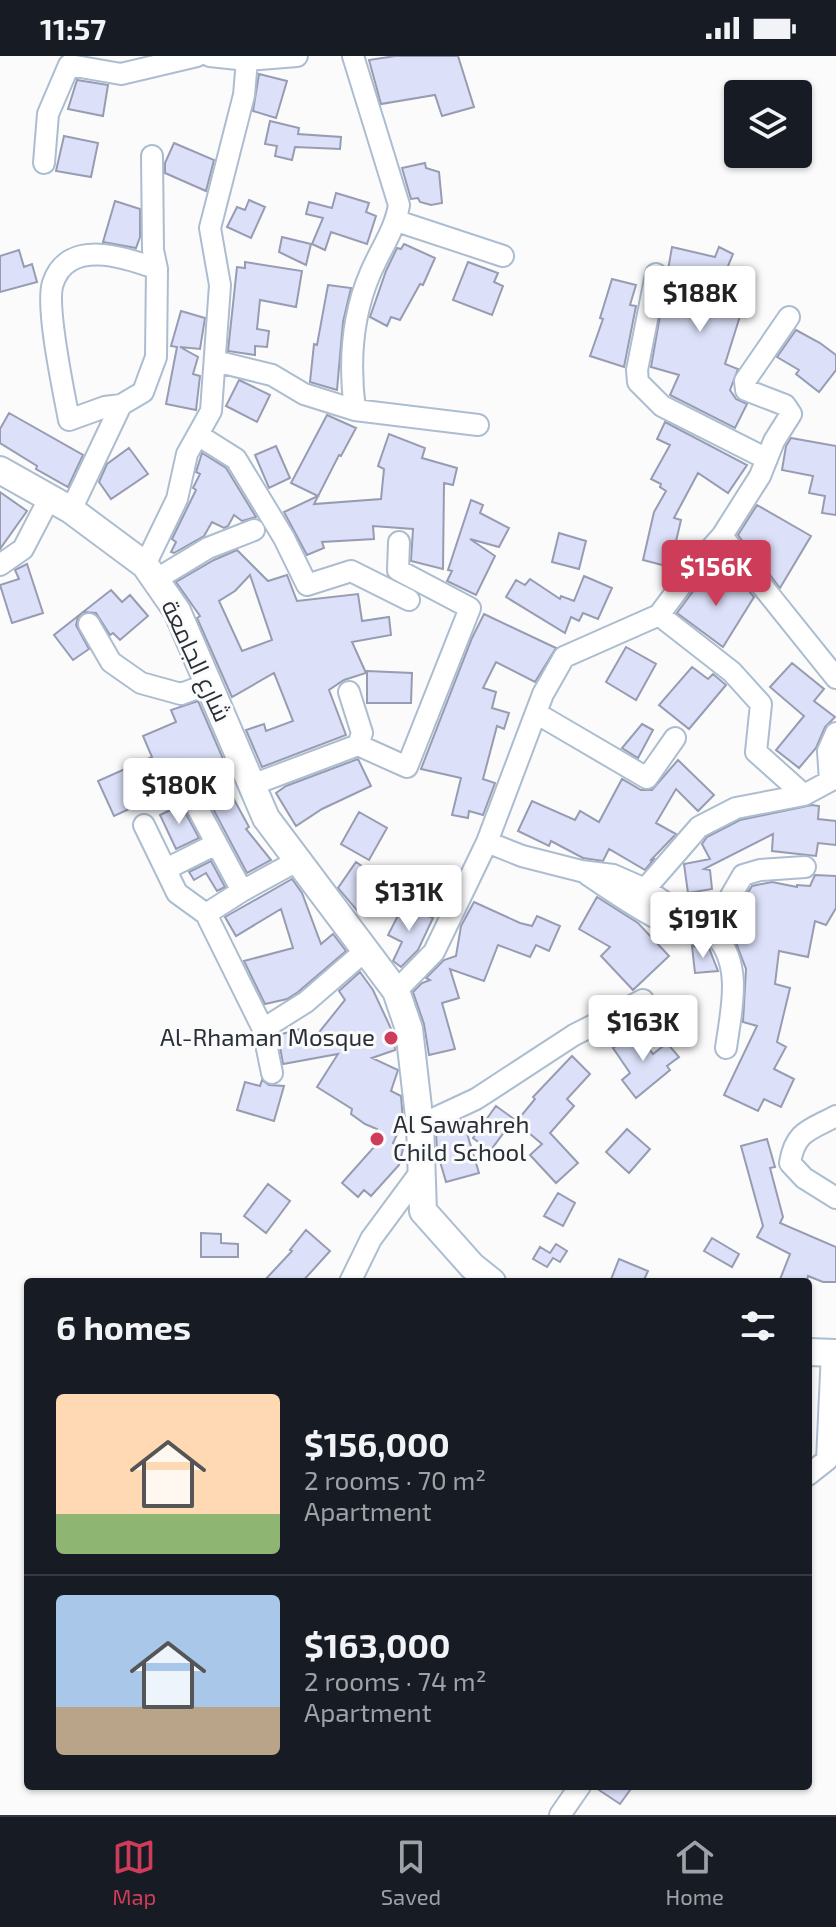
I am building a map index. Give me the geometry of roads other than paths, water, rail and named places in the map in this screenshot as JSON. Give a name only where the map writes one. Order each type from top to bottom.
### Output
[{"type":"main road","name":"شارع الجامعة","points":[[0,470],[60,503],[150,572],[177,611],[266,818],[396,991],[409,1029],[420,1125],[423,1211],[472,1266],[487,1278]]},
{"type":"street","points":[[44,163],[48,114],[69,65],[121,74],[197,56]]},
{"type":"street","points":[[210,56],[247,60],[297,56]]},
{"type":"street","points":[[353,56],[399,205],[397,221],[369,276],[355,325],[351,380],[355,410]]},
{"type":"street","points":[[150,572],[177,499],[187,454],[211,411],[220,285],[210,228],[244,95],[247,60]]},
{"type":"street","points":[[152,156],[153,250],[157,269],[156,357],[143,392],[121,405],[105,407],[69,420],[50,302],[53,282],[69,261],[91,253],[130,259],[157,269]]},
{"type":"street","points":[[397,221],[503,256]]},
{"type":"street","points":[[656,274],[637,370],[638,382],[662,406],[767,459]]},
{"type":"street","points":[[396,991],[434,952],[487,842],[543,694],[564,657],[659,615],[722,536],[760,476],[774,441],[791,414],[785,405],[746,390],[745,381],[789,317]]},
{"type":"street","points":[[215,361],[272,375],[304,394],[355,410],[478,425]]},
{"type":"street","points":[[0,565],[23,549],[60,503],[121,405]]},
{"type":"street","points":[[198,435],[236,459],[284,538],[307,585],[351,571],[409,600]]},
{"type":"street","points":[[150,572],[254,530]]},
{"type":"street","points":[[722,536],[836,678]]},
{"type":"street","points":[[252,785],[358,745],[407,767],[470,608],[398,570],[399,542]]},
{"type":"street","points":[[659,615],[732,672],[761,704],[756,752],[804,795]]},
{"type":"street","points":[[89,624],[111,662],[141,683],[181,694],[208,684]]},
{"type":"street","points":[[349,692],[362,733],[358,745]]},
{"type":"street","points":[[536,713],[647,778],[675,738]]},
{"type":"street","points":[[645,889],[699,827],[736,808],[804,795],[830,781],[828,751],[836,733]]},
{"type":"street","points":[[198,809],[242,891]]},
{"type":"street","points":[[144,825],[177,893],[206,914],[263,1029],[272,1073]]},
{"type":"street","points":[[487,842],[522,856],[581,871],[613,875],[692,914],[721,913],[743,875],[760,870],[805,867]]},
{"type":"street","points":[[166,869],[216,844]]},
{"type":"street","points":[[206,914],[297,861]]},
{"type":"street","points":[[581,871],[665,922],[697,935],[716,936],[727,949],[734,993],[726,1048]]},
{"type":"street","points":[[263,1029],[306,1002],[366,950]]},
{"type":"street","points":[[420,1125],[476,1099],[574,1035],[643,1000]]},
{"type":"street","points":[[836,1116],[802,1135],[793,1144],[790,1163],[804,1178],[836,1198]]},
{"type":"street","points":[[352,1278],[371,1239],[422,1170]]},
{"type":"street","points":[[812,1472],[827,1460],[825,1352]]},
{"type":"street","points":[[560,1815],[577,1790]]},
{"type":"place","name":"Al-Rhaman Mosque","points":[[391,1038]]},
{"type":"place","name":"Al Sawahreh Child School","points":[[377,1139]]}]
